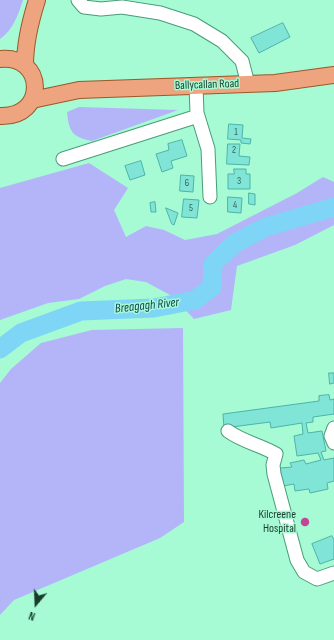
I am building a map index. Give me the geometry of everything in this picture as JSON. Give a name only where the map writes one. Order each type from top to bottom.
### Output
[{"type":"main road","points":[[25,65],[25,49],[28,30],[36,0]]},
{"type":"main road","points":[[0,58],[15,45],[28,30]]},
{"type":"main road","points":[[0,58],[17,60],[25,65],[32,73],[35,82],[35,91],[32,100],[26,108],[19,114],[3,120]]},
{"type":"main road","name":"Ballycallan Road","points":[[32,100],[79,90],[275,83],[334,76]]},
{"type":"main road","name":"Ballycallan Road","points":[[35,82],[79,90]]},
{"type":"street","points":[[78,0],[84,7],[101,9],[122,7],[152,12],[194,24],[222,41],[242,61],[248,84]]},
{"type":"street","points":[[196,86],[198,116],[208,149],[210,197]]},
{"type":"street","points":[[63,159],[198,116]]},
{"type":"street","points":[[334,428],[331,436],[334,443]]},
{"type":"street","points":[[228,431],[235,436],[265,447],[276,454],[273,465],[274,474],[297,560],[304,572],[317,579],[334,573]]},
{"type":"shaded area","points":[[0,0],[23,0],[12,27],[0,39]]},
{"type":"shaded area","points":[[79,107],[178,110],[92,141],[80,138],[73,132],[69,124],[67,112]]},
{"type":"shaded area","points":[[89,163],[128,188],[114,210],[126,237],[146,226],[164,230],[185,240],[217,234],[297,193],[323,177],[334,182],[334,225],[295,245],[237,266],[231,310],[194,319],[172,296],[146,282],[126,279],[105,286],[79,299],[48,303],[0,320],[0,188]]},
{"type":"shaded area","points":[[183,328],[184,522],[160,538],[14,600],[0,615],[0,383],[11,369],[41,343],[92,330]]},
{"type":"building","points":[[283,23],[290,37],[259,53],[251,38]]},
{"type":"building","points":[[229,124],[243,125],[242,138],[251,139],[250,144],[241,143],[241,140],[228,139]]},
{"type":"building","points":[[182,140],[187,156],[171,161],[173,168],[162,172],[156,154],[169,150],[168,144]]},
{"type":"building","points":[[228,144],[240,144],[239,156],[250,157],[249,165],[227,164]]},
{"type":"building","points":[[141,161],[145,175],[130,180],[125,166]]},
{"type":"building","points":[[234,169],[246,169],[246,174],[250,174],[250,189],[228,189],[228,174],[234,174]]},
{"type":"building","points":[[181,175],[194,176],[193,192],[180,191]]},
{"type":"building","points":[[249,193],[255,194],[255,205],[249,204]]},
{"type":"building","points":[[228,197],[242,198],[241,213],[228,212]]},
{"type":"building","points":[[184,199],[199,200],[197,218],[182,217]]},
{"type":"building","points":[[155,202],[156,212],[151,212],[150,203]]},
{"type":"building","points":[[166,208],[178,213],[174,225],[172,224]]},
{"type":"building","points":[[329,373],[334,373],[334,383],[330,384]]},
{"type":"building","points":[[329,395],[330,400],[334,399],[334,414],[313,417],[313,422],[306,423],[308,433],[322,431],[326,451],[321,452],[324,460],[334,458],[334,481],[327,483],[328,489],[310,493],[309,489],[295,491],[294,484],[283,486],[280,468],[292,467],[290,463],[304,460],[306,464],[321,460],[318,453],[297,456],[294,436],[303,434],[302,423],[271,428],[270,422],[224,428],[223,414],[319,401],[319,396]]},
{"type":"building","points":[[332,536],[334,539],[334,559],[320,564],[312,544]]},
{"type":"waterway","name":"Breagagh River","points":[[0,349],[21,333],[81,311],[154,308],[195,300],[212,287],[213,264],[235,243],[266,227],[334,207]]},
{"type":"place","name":"Kilcreene Hospital","points":[[305,522]]}]
